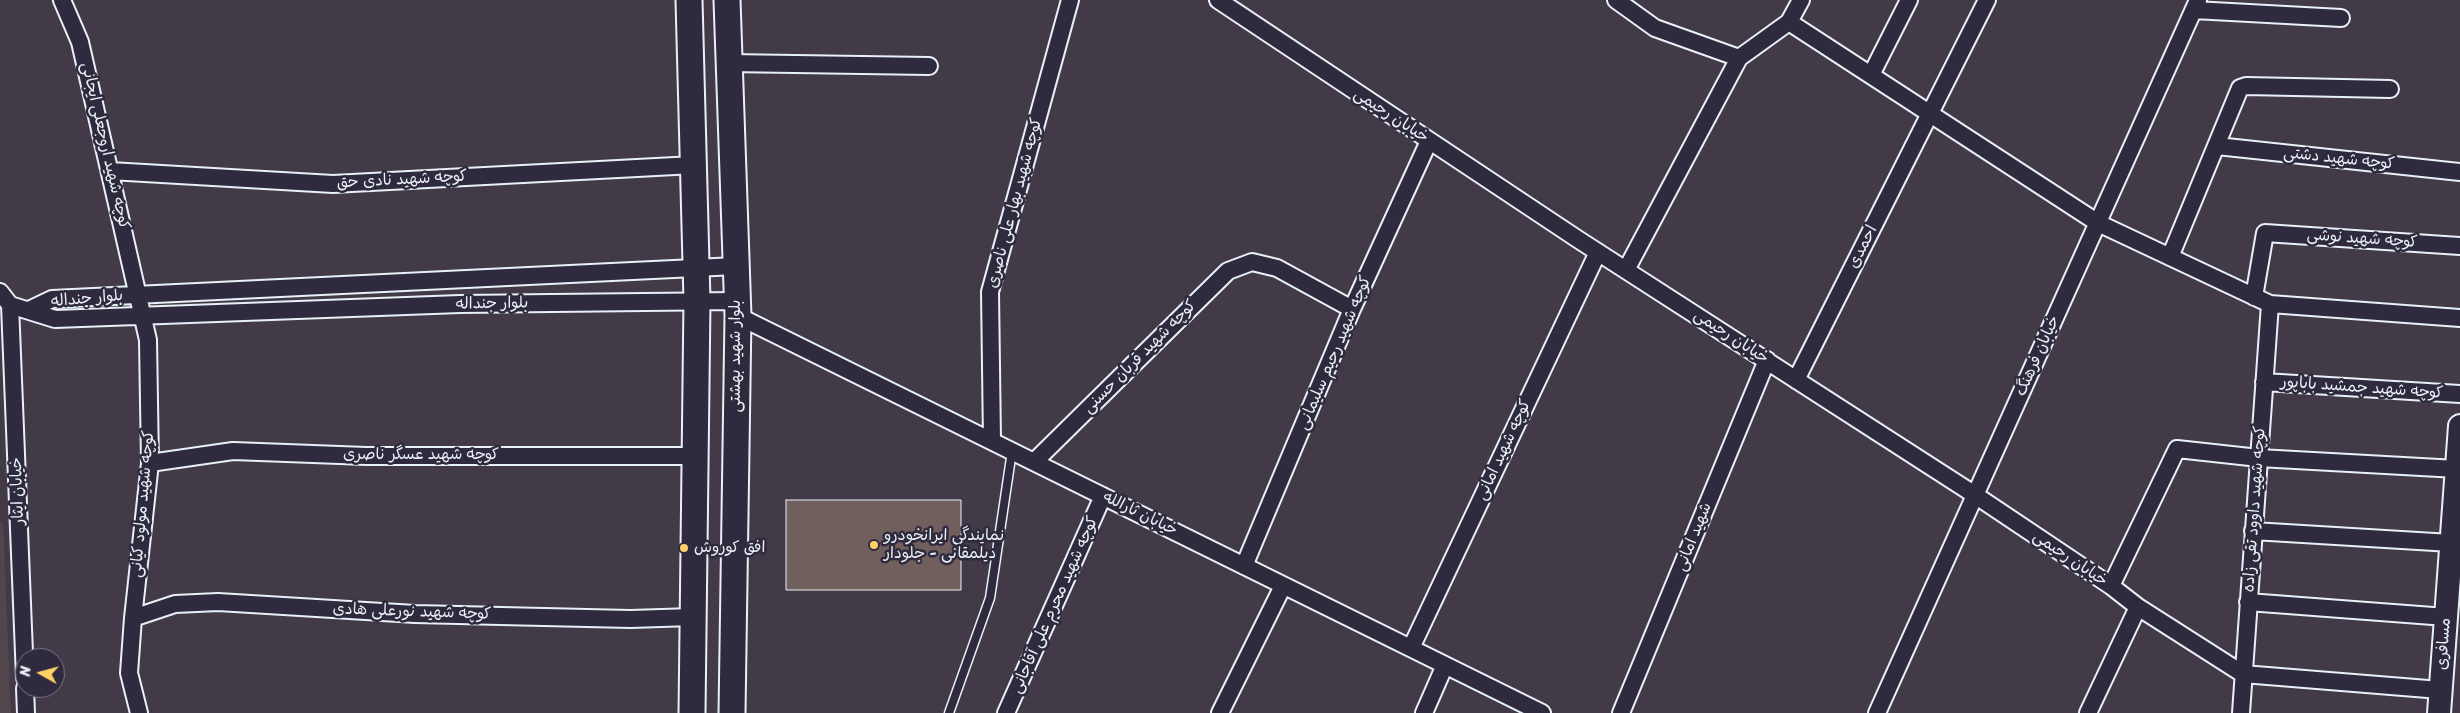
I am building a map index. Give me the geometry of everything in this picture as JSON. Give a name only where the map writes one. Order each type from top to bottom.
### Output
[{"type":"main road","points":[[689,0],[697,301],[692,713]]},
{"type":"main road","name":"بلوار شهید بهشتی","points":[[726,0],[738,308],[732,713]]},
{"type":"main road","name":"مسافری","points":[[2439,713],[2460,426]]},
{"type":"street","name":"کوچه شهید اروجعلی ایجانی","points":[[62,0],[80,42],[140,294]]},
{"type":"street","name":"کوچه شهید بهار علی ناصری","points":[[992,441],[990,292],[1070,0]]},
{"type":"street","name":"خیابان رحیمی","points":[[1218,0],[1598,252],[1975,495],[2111,586],[2138,607],[2243,674]]},
{"type":"street","points":[[1616,0],[1655,28],[1739,58]]},
{"type":"street","points":[[1626,270],[1739,58],[1789,22],[1801,0]]},
{"type":"street","points":[[1871,76],[1909,0]]},
{"type":"street","name":"احمدی","points":[[1796,380],[1987,0]]},
{"type":"street","points":[[2196,5],[2341,18]]},
{"type":"street","name":"خیابان فرهنگ","points":[[1877,713],[2196,5]]},
{"type":"street","points":[[1789,22],[2098,223],[2254,297],[2270,304],[2460,318]]},
{"type":"street","points":[[728,63],[929,66]]},
{"type":"street","points":[[2170,257],[2240,88],[2246,86],[2390,89]]},
{"type":"street","name":"کوچه شهید رحیم سلیمانی","points":[[1244,566],[1352,309],[1429,141]]},
{"type":"street","name":"کوچه شهید دشتی","points":[[2217,146],[2460,172]]},
{"type":"street","name":"کوچه شهید نادی حق","points":[[110,171],[333,184],[694,165]]},
{"type":"street","name":"کوچه شهید نوشی","points":[[2254,297],[2265,233],[2460,246]]},
{"type":"street","name":"کوچه شهید امانی","points":[[1411,648],[1598,252]]},
{"type":"street","name":"کوچه شهید قربان حسنی","points":[[1034,462],[1228,271],[1252,262],[1296,276],[1352,309]]},
{"type":"street","name":"بلوار جنداله","points":[[29,310],[52,299],[736,266]]},
{"type":"street","points":[[371,308],[375,282]]},
{"type":"street","points":[[0,292],[10,305],[29,310]]},
{"type":"street","name":"کوچه شهید مولود کیانی","points":[[139,713],[130,673],[132,618],[150,463],[148,340],[140,294]]},
{"type":"street","name":"بلوار جنداله","points":[[29,310],[55,319],[371,308],[697,301],[738,308]]},
{"type":"street","name":"کوچه شهید داوود تقی زاده","points":[[2241,713],[2270,304]]},
{"type":"street","name":"خیابان ایثار","points":[[10,305],[24,648]]},
{"type":"street","name":"خیابان ثارالله","points":[[738,308],[992,441],[1542,713]]},
{"type":"street","name":"شهید امانی","points":[[1621,713],[1767,360]]},
{"type":"street","name":"کوچه شهید جمشید باباپور","points":[[2264,382],[2460,394]]},
{"type":"street","points":[[2111,586],[2176,449],[2258,458],[2457,469]]},
{"type":"street","name":"کوچه شهید عسگر ناصری","points":[[150,463],[233,451],[366,456],[694,456]]},
{"type":"street","name":"کوچه شهید محرم علی آقاجانی","points":[[1006,713],[1103,496]]},
{"type":"street","points":[[2253,531],[2451,543]]},
{"type":"street","points":[[1220,713],[1283,586]]},
{"type":"street","name":"کوچه شهید نورعلی هادی","points":[[132,618],[175,604],[218,602],[415,614],[630,619],[693,617]]},
{"type":"street","points":[[2248,602],[2446,617]]},
{"type":"street","points":[[2088,713],[2138,607]]},
{"type":"street","points":[[1424,713],[1445,665]]},
{"type":"street","points":[[2243,674],[2440,690]]},
{"type":"street","points":[[25,698],[26,713]]},
{"type":"lane","points":[[949,713],[990,598],[1012,451]]},
{"type":"shaded area","points":[[3,522],[11,713],[0,713],[0,523]]},
{"type":"building","name":"نمایندگی ایرانخودرو دیلمقانی - جلودار","points":[[786,500],[961,500],[961,590],[786,590]]},
{"type":"place","name":"نمایندگی ایرانخودرو دیلمقانی - جلودار","points":[[874,545]]},
{"type":"place","name":"افق کوروش","points":[[684,548]]}]
